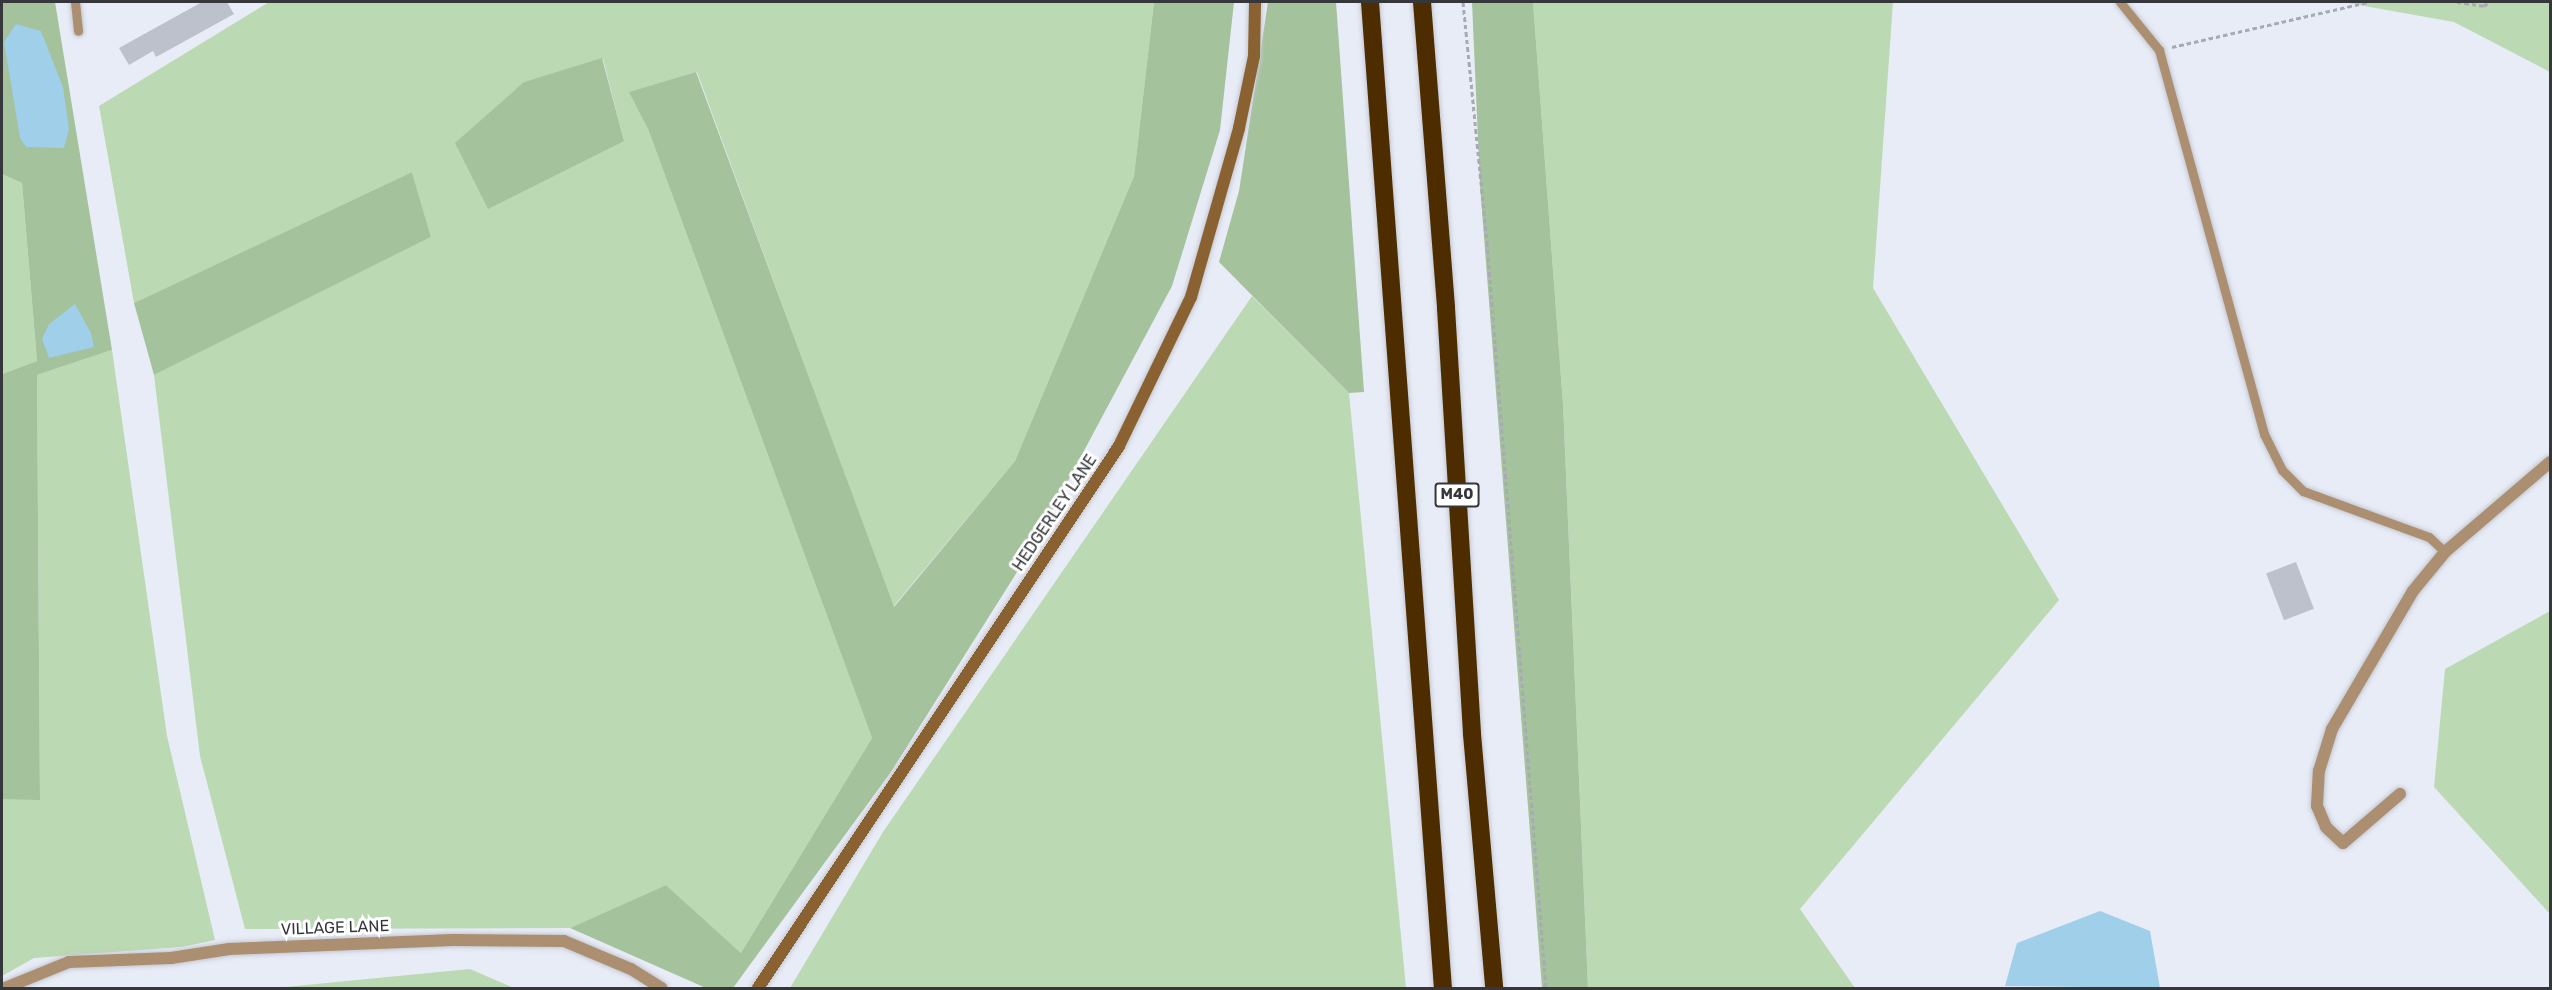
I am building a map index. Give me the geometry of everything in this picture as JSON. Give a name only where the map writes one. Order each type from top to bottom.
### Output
[{"type":"highway","points":[[1370,2],[1443,988]]},
{"type":"highway","name":"M40","points":[[1422,2],[1446,308],[1472,734],[1494,988]]},
{"type":"street","name":"HEDGERLEY LANE","points":[[758,988],[1119,446],[1191,297],[1239,128],[1254,56],[1255,2]]},
{"type":"street","points":[[2400,794],[2343,843],[2326,827],[2317,806],[2319,771],[2332,729],[2414,591],[2445,552],[2550,462]]},
{"type":"street","name":"VILLAGE LANE","points":[[5,988],[69,962],[171,958],[229,949],[453,940],[564,941],[630,969],[662,988]]},
{"type":"lane","points":[[75,2],[78,31]]},
{"type":"lane","points":[[2120,2],[2159,50],[2264,434],[2282,470],[2303,491],[2429,537],[2445,552]]},
{"type":"path","points":[[1463,2],[1487,243],[1546,988]]},
{"type":"path","points":[[2159,50],[2369,2]]},
{"type":"path","points":[[2457,2],[2484,6],[2489,2]]},
{"type":"green space","points":[[2,2],[55,2],[112,350],[37,375],[40,800],[2,799],[2,374],[37,361],[22,183],[2,174]]},
{"type":"green space","points":[[269,2],[1154,2],[1134,176],[1015,461],[893,607],[697,72],[630,92],[648,129],[872,738],[741,953],[666,885],[570,928],[245,929],[200,756],[154,375],[431,237],[412,172],[134,303],[99,106]],"holes":[[[603,59],[623,141],[524,82]]]},
{"type":"green space","points":[[1154,2],[1234,2],[1220,130],[1172,286],[1031,550],[891,772],[733,988],[706,988],[570,928],[666,885],[741,953],[872,738],[648,129],[629,92],[696,72],[894,607],[1015,461],[1134,176]]},
{"type":"green space","points":[[1268,2],[1336,2],[1364,392],[1349,393],[1219,262],[1239,191]]},
{"type":"green space","points":[[1472,2],[1533,2],[1563,404],[1588,988],[1542,988],[1480,185]]},
{"type":"green space","points":[[1533,2],[1893,2],[1873,288],[2059,600],[1800,909],[1855,988],[1588,988],[1563,404]]},
{"type":"green space","points":[[2342,2],[2550,2],[2550,72],[2454,22]]},
{"type":"green space","points":[[602,58],[624,141],[488,209],[455,143],[524,82]]},
{"type":"green space","points":[[412,172],[431,237],[154,375],[134,303]]},
{"type":"green space","points":[[2,174],[22,183],[37,361],[2,374]]},
{"type":"green space","points":[[1252,296],[1349,393],[1406,988],[790,988],[883,832]]},
{"type":"green space","points":[[112,350],[167,736],[215,940],[182,947],[34,958],[2,976],[2,799],[40,799],[37,375]]},
{"type":"green space","points":[[2550,611],[2550,914],[2434,787],[2445,669]]},
{"type":"green space","points":[[470,969],[514,988],[275,988]]},
{"type":"water","points":[[16,24],[41,31],[63,87],[69,129],[64,148],[26,147],[20,138],[4,42]]},
{"type":"water","points":[[75,304],[91,333],[94,347],[49,358],[42,339],[49,324]]},
{"type":"water","points":[[2100,911],[2150,931],[2160,988],[2005,986],[2017,943]]},
{"type":"building","points":[[202,2],[227,2],[234,14],[156,57],[153,51],[129,65],[119,48]]},
{"type":"building","points":[[2296,562],[2314,609],[2284,620],[2266,573]]}]
